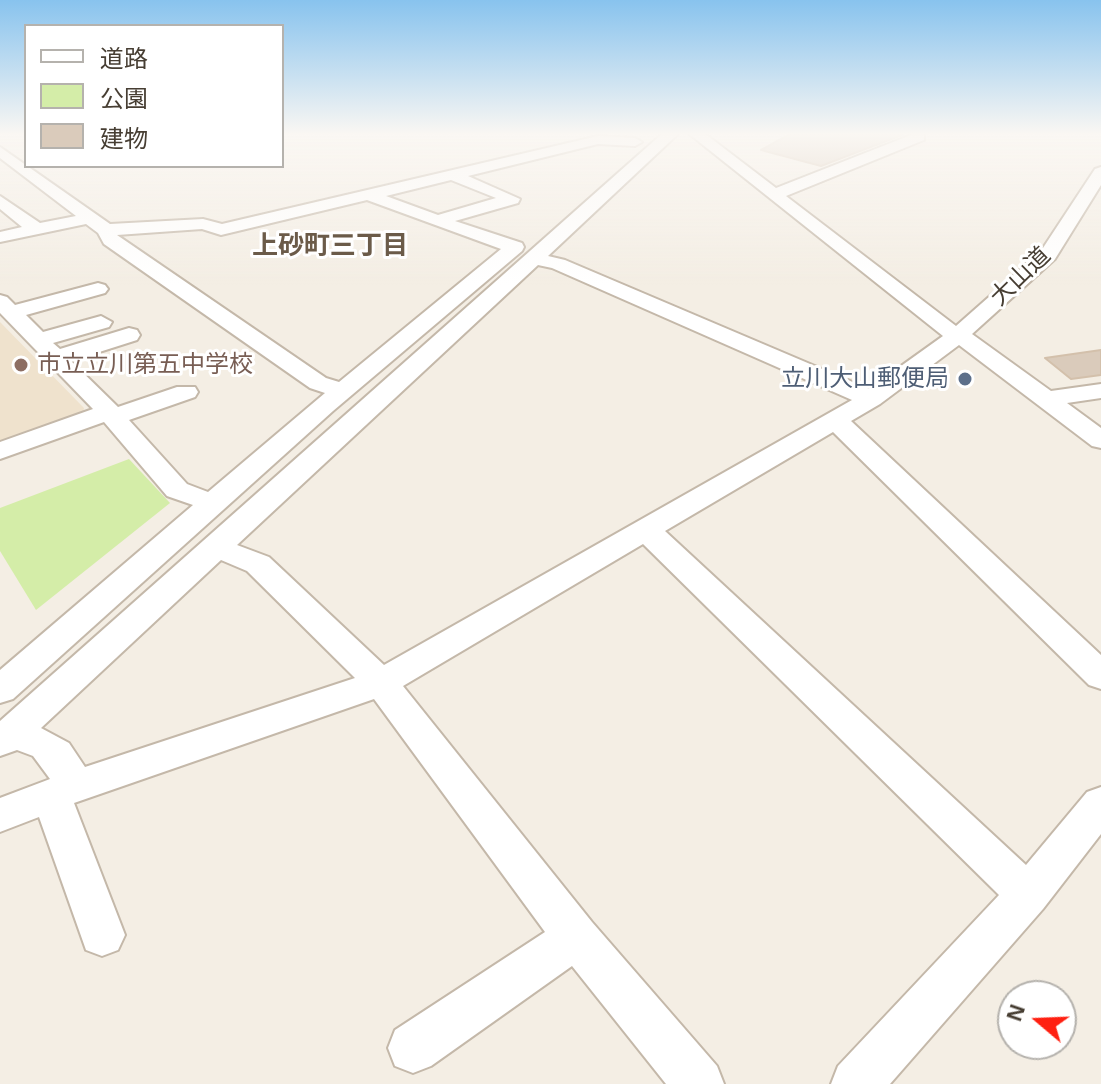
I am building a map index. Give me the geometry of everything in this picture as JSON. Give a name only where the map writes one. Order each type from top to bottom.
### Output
[{"type":"street","points":[[43,184],[97,224],[110,240],[318,383],[351,413],[349,426]]},
{"type":"street","points":[[0,237],[36,229],[97,224],[203,224],[221,230],[424,184]]},
{"type":"street","points":[[437,221],[512,199],[474,184]]},
{"type":"street","points":[[6,738],[349,426],[594,184]]},
{"type":"street","points":[[0,690],[334,399],[609,184]]},
{"type":"street","points":[[759,184],[947,330],[959,335],[1101,440]]},
{"type":"street","points":[[774,195],[803,184]]},
{"type":"street","name":"大山道","points":[[0,815],[381,683],[647,531],[871,399],[959,335],[1048,255],[1094,184]]},
{"type":"street","points":[[372,196],[558,264],[871,399]]},
{"type":"street","points":[[0,201],[36,229]]},
{"type":"street","points":[[1080,207],[1101,211]]},
{"type":"street","points":[[6,306],[98,289]]},
{"type":"street","points":[[6,306],[111,414],[177,490],[215,504]]},
{"type":"street","points":[[38,340],[101,322]]},
{"type":"street","points":[[56,358],[129,335]]},
{"type":"street","points":[[1047,399],[1101,391]]},
{"type":"street","points":[[0,451],[186,392]]},
{"type":"street","points":[[834,419],[1101,676]]},
{"type":"street","points":[[647,531],[1028,895]]},
{"type":"street","points":[[217,548],[258,564],[381,683],[576,937],[699,1084]]},
{"type":"street","points":[[127,581],[128,595],[150,596],[172,590]]},
{"type":"street","points":[[6,738],[46,746],[55,754],[102,935]]},
{"type":"street","points":[[856,1084],[1028,895],[1101,804]]},
{"type":"street","points":[[413,1048],[576,937]]},
{"type":"shaded area","name":"市立立川第五中学校","points":[[0,322],[84,408],[83,414],[0,444]]},
{"type":"green space","points":[[129,459],[170,503],[36,610],[0,551],[0,508]]},
{"type":"building","points":[[1101,350],[1101,375],[1071,379],[1045,358]]},
{"type":"place","name":"市立立川第五中学校","points":[[21,365]]},
{"type":"place","name":"立川大山郵便局","points":[[965,379]]},
{"type":"district","name":"上砂町三丁目","points":[[330,247]]}]
